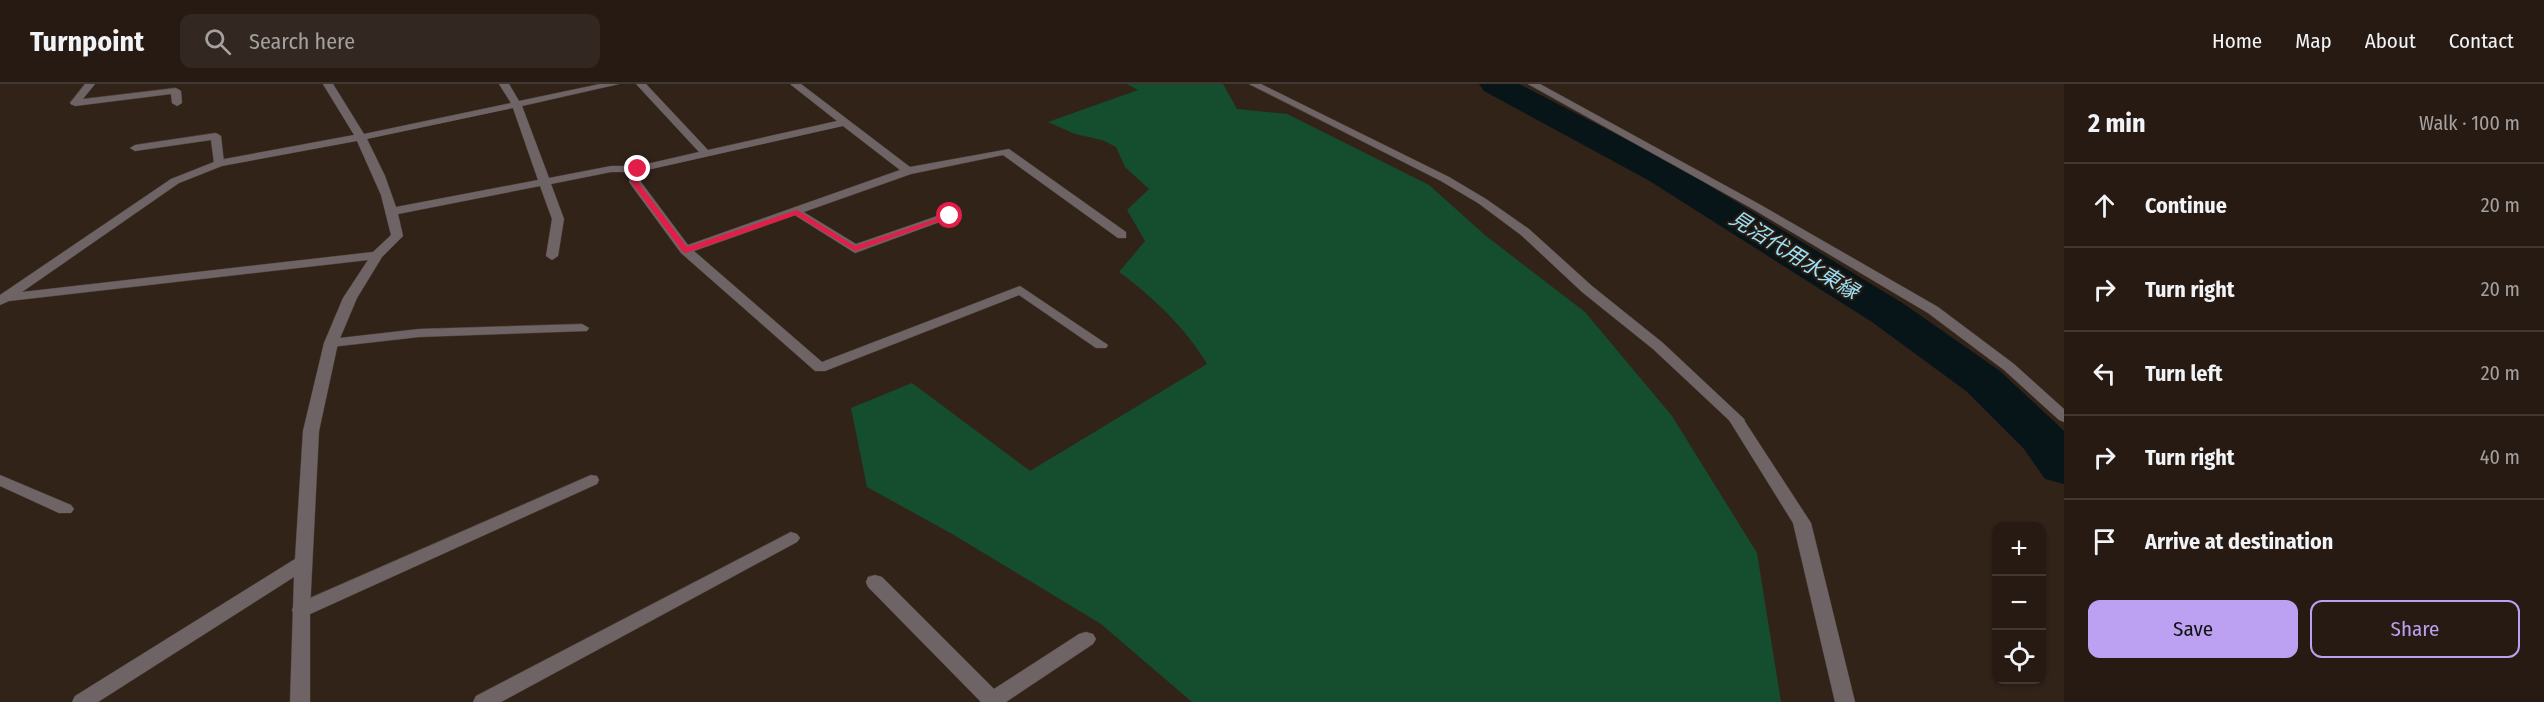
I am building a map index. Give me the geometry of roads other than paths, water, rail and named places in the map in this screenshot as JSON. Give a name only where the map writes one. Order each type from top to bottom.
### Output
[{"type":"street","points":[[90,84],[75,103],[176,91],[177,103]]},
{"type":"street","points":[[300,702],[301,610],[311,431],[332,344],[350,298],[377,255],[398,236],[394,212],[362,137],[328,84]]},
{"type":"street","points":[[504,84],[517,105],[558,219],[552,256]]},
{"type":"street","points":[[3,299],[176,181],[219,163],[362,137],[614,84]]},
{"type":"street","points":[[641,84],[707,155]]},
{"type":"street","points":[[795,84],[908,171]]},
{"type":"street","points":[[1254,84],[1445,179],[1482,201],[1525,232],[1587,289],[1658,346],[1737,420],[1802,523],[1845,702]]},
{"type":"street","points":[[1533,84],[1755,206],[1933,310],[2008,367],[2064,417]]},
{"type":"street","points":[[394,212],[611,169],[638,169],[843,123]]},
{"type":"street","points":[[135,148],[216,136],[219,163]]},
{"type":"street","points":[[686,250],[908,171],[1005,151],[1122,235]]},
{"type":"street","points":[[638,169],[635,182],[686,250],[820,368],[1020,290],[1101,345]]},
{"type":"street","points":[[797,212],[855,249],[950,216]]},
{"type":"street","points":[[3,299],[377,255]]},
{"type":"street","points":[[332,344],[419,333],[582,327]]},
{"type":"street","points":[[0,480],[65,509]]},
{"type":"street","points":[[301,610],[591,480]]},
{"type":"street","points":[[483,702],[791,538]]},
{"type":"street","points":[[82,702],[304,562]]},
{"type":"street","points":[[875,582],[992,701],[1086,639]]},
{"type":"waterway","name":"見沼代用水東縁","points":[[1495,84],[1661,172],[1888,313],[1983,381],[2042,438],[2064,467]]}]
